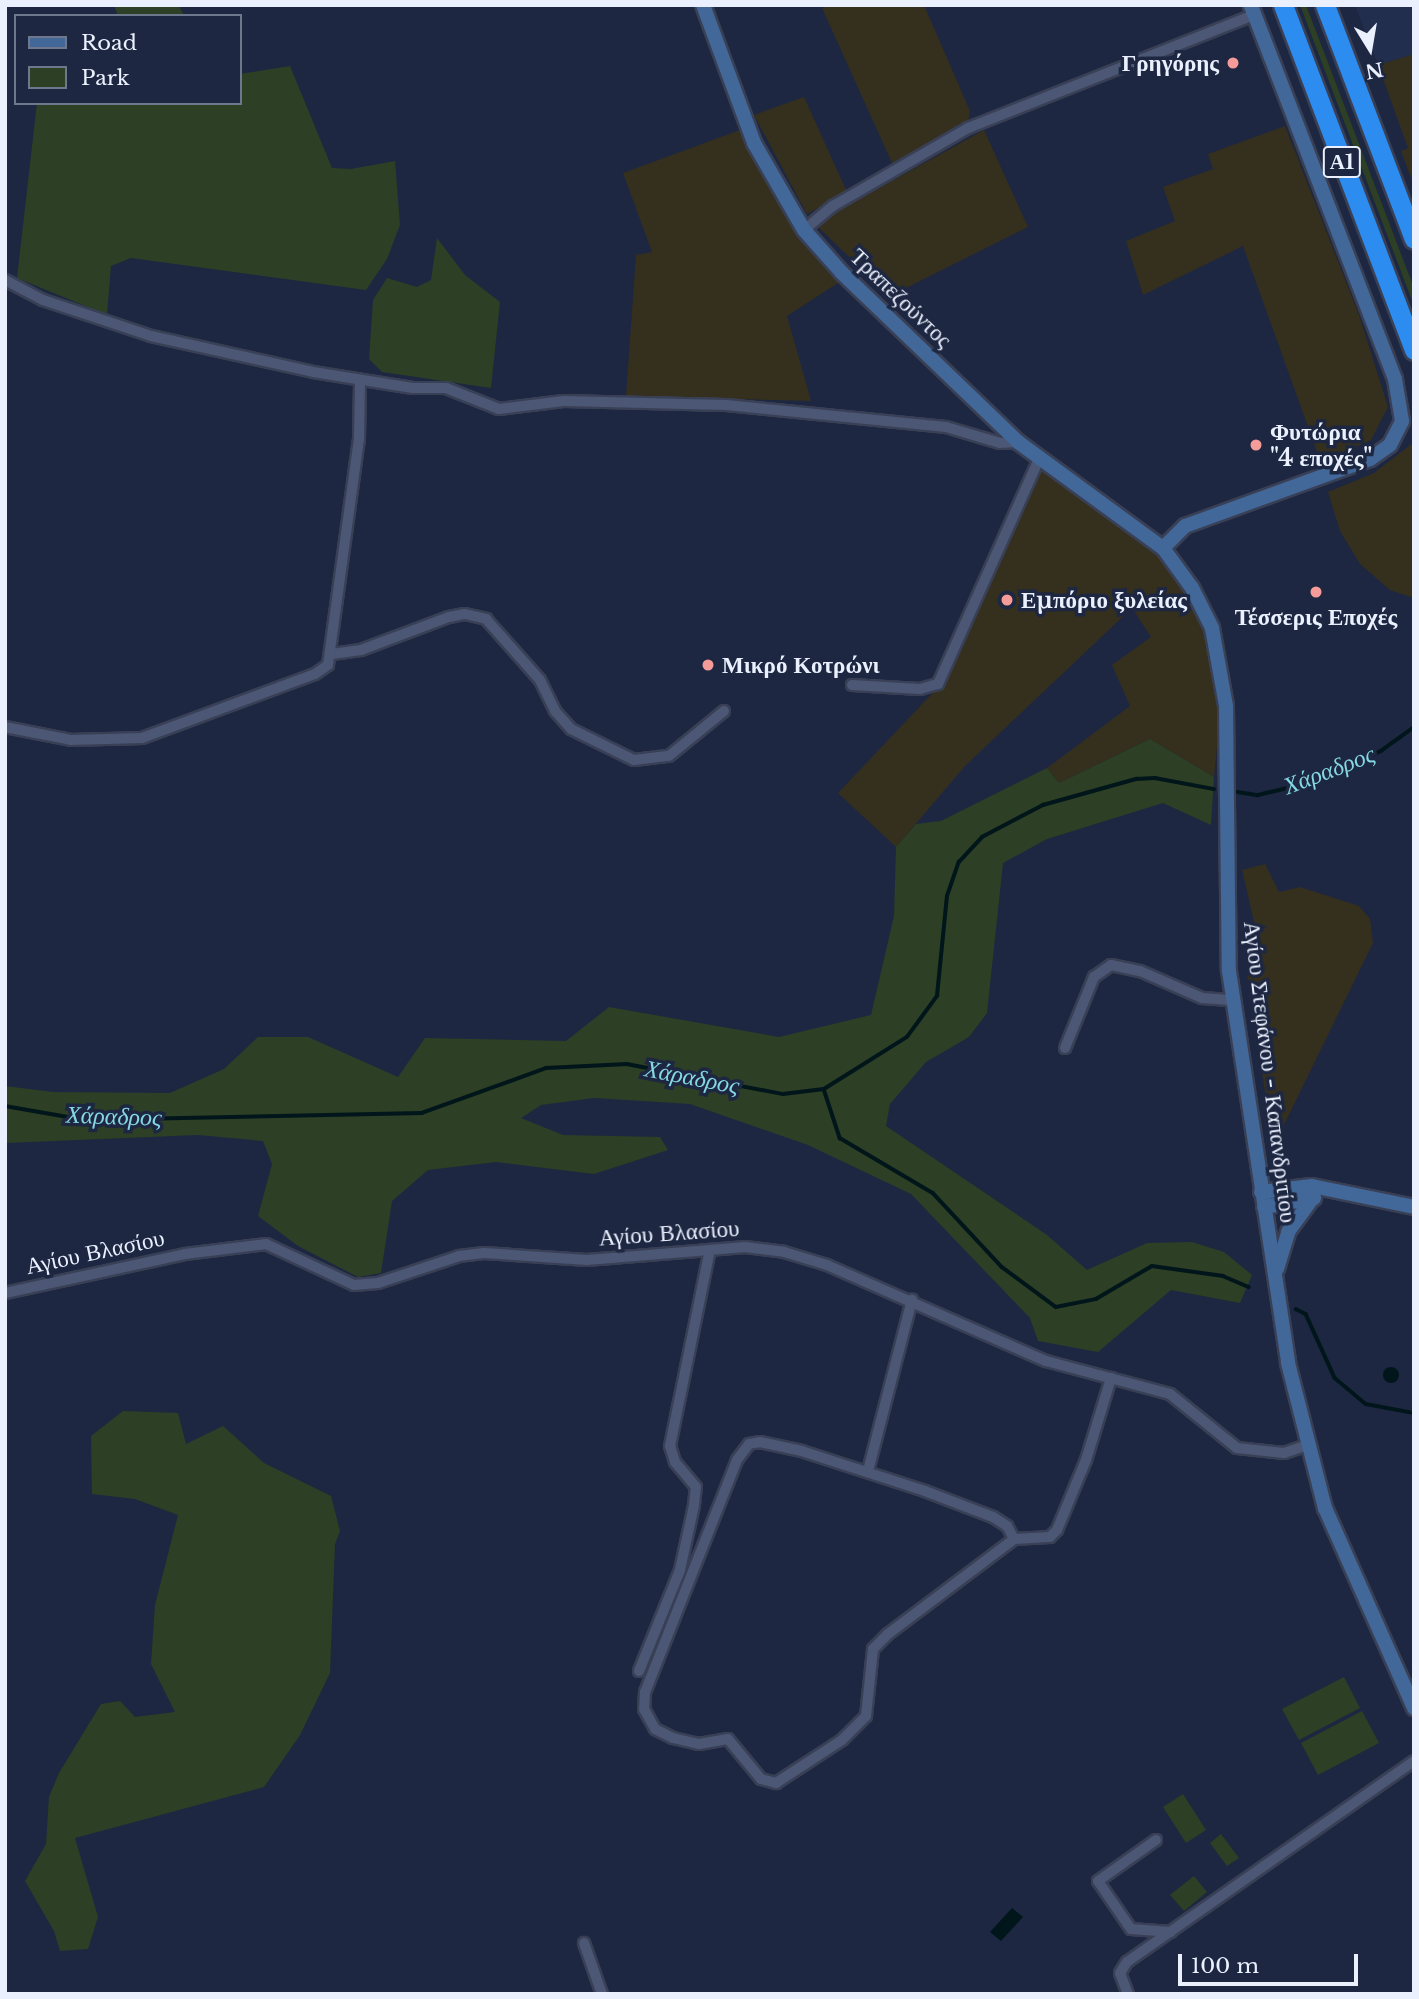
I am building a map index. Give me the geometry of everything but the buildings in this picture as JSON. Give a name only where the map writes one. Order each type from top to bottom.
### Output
[{"type":"highway","name":"Α1","points":[[1283,5],[1414,350]]},
{"type":"highway","name":"Α1","points":[[1325,5],[1414,239]]},
{"type":"main road","name":"Τραπεζούντος","points":[[703,5],[754,144],[804,230],[842,273],[1018,442],[1163,548]]},
{"type":"main road","points":[[1163,548],[1185,526],[1370,459],[1390,445],[1402,421],[1395,379],[1253,10]]},
{"type":"main road","name":"Αγίου Στεφάνου - Καπανδριτίου","points":[[1163,548],[1205,615],[1223,674],[1227,931],[1233,1000],[1275,1280],[1307,1445],[1338,1541],[1414,1708]]},
{"type":"main road","points":[[1263,1199],[1312,1186],[1414,1207]]},
{"type":"main road","points":[[1263,1199],[1312,1199],[1339,1191]]},
{"type":"main road","points":[[1275,1280],[1288,1232],[1312,1199]]},
{"type":"street","points":[[804,230],[833,206],[968,128],[1253,10]]},
{"type":"street","points":[[5,280],[43,300],[151,336],[360,381],[446,388],[499,409],[564,401],[767,408],[817,417],[946,426],[1000,443],[1018,442]]},
{"type":"street","points":[[5,727],[71,740],[142,738],[315,674],[328,665],[332,654],[359,440],[360,381]]},
{"type":"street","points":[[852,685],[920,689],[938,684],[1040,457]]},
{"type":"street","points":[[332,654],[361,650],[449,617],[465,614],[486,619],[534,671],[555,711],[571,729],[634,760],[669,756],[724,711]]},
{"type":"street","points":[[1065,1048],[1094,977],[1111,965],[1140,971],[1202,998],[1233,1000]]},
{"type":"street","name":"Αγίου Βλασίου","points":[[5,1293],[185,1254],[266,1244],[354,1285],[379,1283],[459,1256],[484,1253],[587,1260],[745,1247],[784,1252],[912,1300],[1046,1361],[1111,1377],[1179,1399],[1237,1448],[1284,1453],[1307,1445]]},
{"type":"street","points":[[639,1671],[680,1570],[694,1506],[696,1487],[675,1462],[670,1446],[710,1250]]},
{"type":"street","points":[[868,1471],[912,1300]]},
{"type":"street","points":[[1014,1539],[1007,1526],[993,1517],[868,1471],[760,1442],[743,1450],[645,1692],[644,1709],[655,1729],[699,1744],[728,1739],[761,1779],[784,1781],[842,1740],[866,1716],[873,1649],[1014,1539],[1050,1537],[1057,1530],[1086,1460],[1111,1377]]},
{"type":"street","points":[[1128,1994],[1122,1967],[1414,1761]]},
{"type":"street","points":[[1156,1840],[1098,1881],[1132,1929],[1171,1933]]},
{"type":"street","points":[[584,1943],[602,1994]]},
{"type":"shaded area","points":[[831,5],[924,5],[970,111],[968,122],[892,163],[822,8]]},
{"type":"shaded area","points":[[1355,5],[1414,5],[1414,54],[1378,65]]},
{"type":"shaded area","points":[[1414,54],[1414,186],[1401,151],[1408,148],[1378,65]]},
{"type":"shaded area","points":[[804,97],[847,192],[807,214],[754,115]]},
{"type":"shaded area","points":[[1285,126],[1359,315],[1388,407],[1371,440],[1321,463],[1243,246],[1143,295],[1126,241],[1175,221],[1163,187],[1213,169],[1208,154]]},
{"type":"shaded area","points":[[740,130],[785,216],[807,248],[841,281],[787,316],[811,401],[626,396],[636,255],[652,252],[623,173]]},
{"type":"shaded area","points":[[984,130],[1028,227],[890,296],[819,228],[818,224],[834,213]]},
{"type":"shaded area","points":[[1414,442],[1414,598],[1390,590],[1360,564],[1340,531],[1328,492],[1374,473]]},
{"type":"shaded area","points":[[1041,464],[1155,546],[1205,623],[1221,705],[1214,777],[1150,739],[1059,783],[1047,768],[1130,706],[1112,665],[1151,637],[1132,608],[965,766],[896,847],[838,793],[943,682]]},
{"type":"shaded area","points":[[1265,864],[1279,892],[1300,887],[1359,906],[1370,919],[1373,943],[1278,1137],[1272,1138],[1247,973],[1254,922],[1242,870]]},
{"type":"shaded area","points":[[1388,1367],[1394,1367],[1399,1375],[1397,1381],[1388,1383],[1383,1378],[1383,1372]]},
{"type":"shaded area","points":[[1012,1908],[1023,1917],[1001,1941],[990,1932]]},
{"type":"green space","points":[[114,5],[178,5],[184,14],[117,14]]},
{"type":"green space","points":[[1300,5],[1306,5],[1414,288],[1414,306]]},
{"type":"green space","points":[[290,66],[332,168],[351,169],[395,161],[400,225],[387,259],[366,290],[131,258],[111,266],[107,315],[17,278],[37,105],[242,105],[242,74]]},
{"type":"green space","points":[[437,238],[465,275],[500,302],[491,388],[382,372],[369,359],[373,300],[387,278],[417,287],[431,280]]},
{"type":"green space","points":[[1150,739],[1214,777],[1211,825],[1163,803],[1047,839],[1003,863],[987,1013],[969,1037],[926,1062],[890,1104],[886,1126],[1047,1235],[1087,1270],[1147,1243],[1192,1242],[1224,1252],[1252,1275],[1240,1303],[1171,1290],[1098,1352],[1038,1341],[1030,1318],[911,1194],[808,1145],[690,1104],[594,1098],[541,1105],[521,1118],[563,1135],[660,1137],[668,1150],[594,1174],[496,1162],[428,1170],[392,1201],[381,1273],[358,1277],[298,1246],[258,1216],[272,1164],[263,1141],[198,1135],[5,1143],[5,1086],[53,1092],[170,1093],[224,1069],[258,1037],[308,1037],[398,1077],[425,1038],[566,1041],[609,1007],[779,1037],[871,1015],[894,916],[896,847],[916,824],[941,821],[1047,768],[1059,783]]},
{"type":"green space","points":[[123,1411],[178,1413],[186,1444],[223,1426],[264,1463],[331,1496],[340,1531],[335,1544],[330,1673],[300,1735],[264,1787],[75,1838],[98,1917],[88,1949],[60,1951],[54,1931],[25,1881],[46,1844],[49,1797],[59,1773],[101,1704],[120,1701],[135,1717],[175,1712],[151,1664],[155,1605],[178,1515],[135,1499],[92,1494],[91,1436]]},
{"type":"green space","points":[[1344,1677],[1360,1708],[1299,1740],[1282,1709]]},
{"type":"green space","points":[[1362,1711],[1379,1743],[1318,1775],[1301,1743]]},
{"type":"green space","points":[[1183,1794],[1206,1830],[1186,1843],[1163,1807]]},
{"type":"green space","points":[[1221,1834],[1239,1858],[1227,1866],[1210,1843]]},
{"type":"green space","points":[[1194,1876],[1207,1892],[1184,1911],[1170,1895]]},
{"type":"waterway","name":"Χάραδρος","points":[[1238,792],[1258,795],[1309,783],[1381,751],[1414,727]]},
{"type":"waterway","name":"Χάραδρος","points":[[5,1106],[85,1120],[422,1113],[546,1068],[627,1064],[783,1094],[824,1089],[907,1037],[937,996],[947,896],[959,862],[982,837],[1043,805],[1136,779],[1155,778],[1214,789]]},
{"type":"waterway","points":[[824,1089],[840,1138],[933,1193],[1002,1267],[1056,1307],[1096,1299],[1152,1266],[1223,1276],[1249,1287]]},
{"type":"waterway","points":[[1296,1309],[1306,1314],[1335,1378],[1366,1404],[1414,1413]]},
{"type":"place","name":"Γρηγόρης","points":[[1233,63]]},
{"type":"place","name":"Φυτώρια \"4 εποχές\"","points":[[1256,445]]},
{"type":"place","name":"Τέσσερις Εποχές","points":[[1316,592]]},
{"type":"place","name":"Εμπόριο ξυλείας","points":[[1007,600]]},
{"type":"place","name":"Μικρό Κοτρώνι","points":[[708,665]]}]
